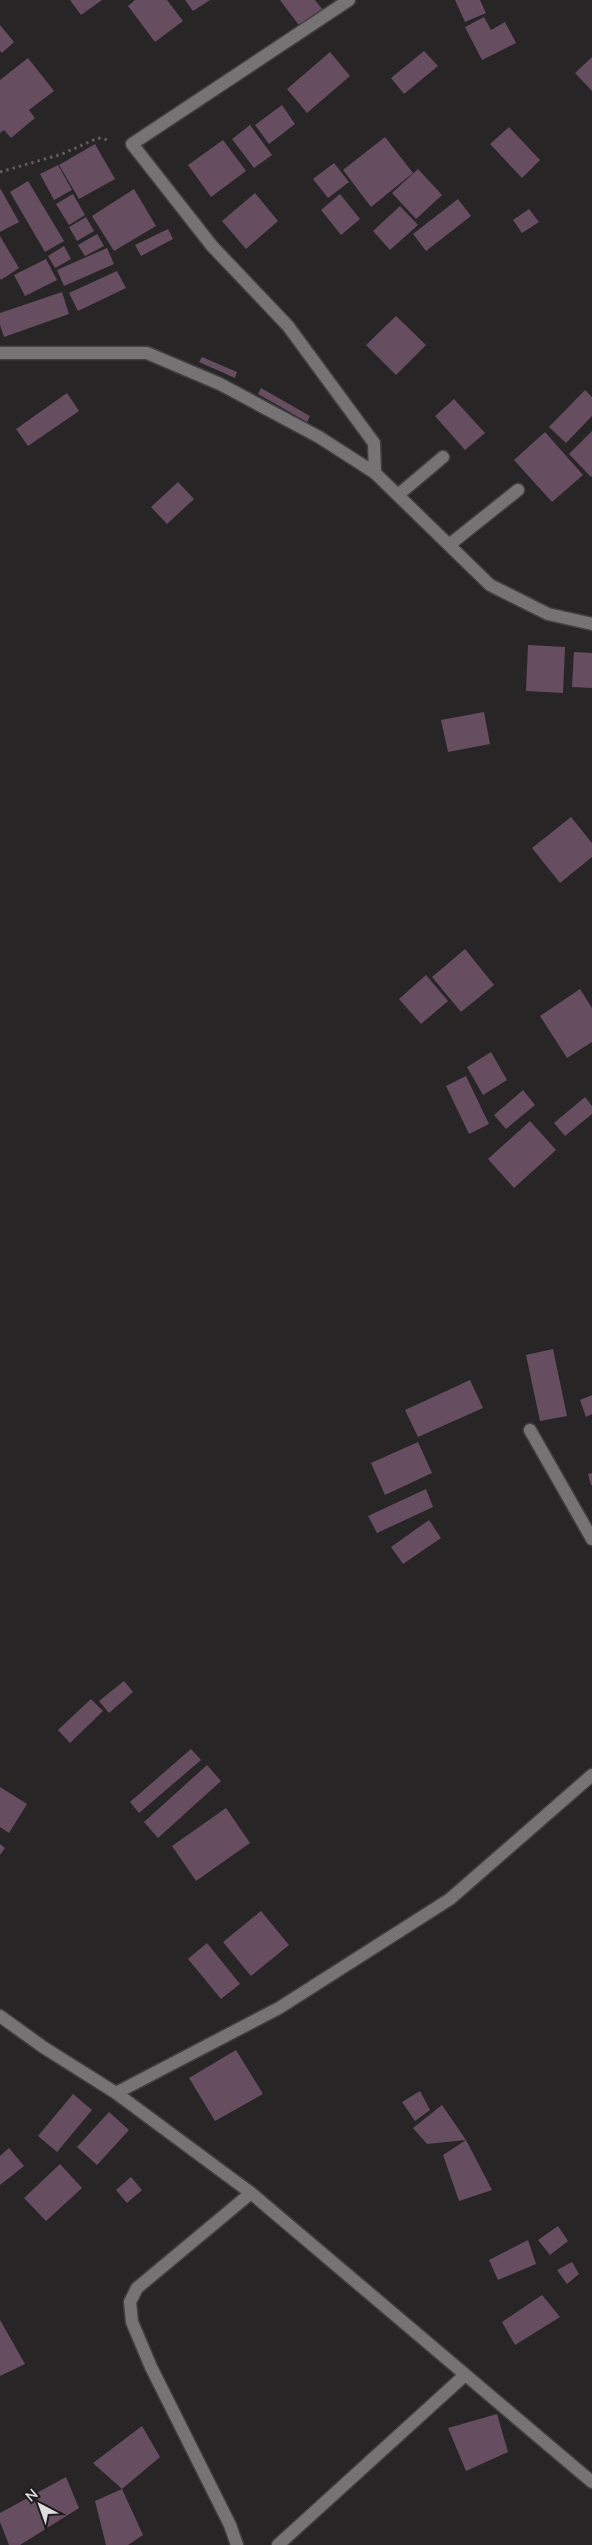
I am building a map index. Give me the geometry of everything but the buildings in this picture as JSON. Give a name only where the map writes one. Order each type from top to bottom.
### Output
[{"type":"street","points":[[349,0],[132,144],[212,246],[288,326],[374,443],[375,473]]},
{"type":"street","points":[[0,353],[147,353],[228,388],[319,437],[375,473],[490,586],[548,614],[592,624]]},
{"type":"street","points":[[398,495],[443,458]]},
{"type":"street","points":[[449,545],[518,490]]},
{"type":"street","points":[[530,1430],[592,1539]]},
{"type":"street","points":[[116,2093],[279,2008],[450,1899],[592,1775]]},
{"type":"street","points":[[0,2016],[43,2047],[116,2093],[251,2193],[592,2482]]},
{"type":"street","points":[[237,2545],[151,2367],[132,2322],[130,2302],[137,2288],[251,2193]]},
{"type":"street","points":[[278,2545],[466,2375]]},
{"type":"path","points":[[0,172],[62,154],[98,138],[132,144]]}]
